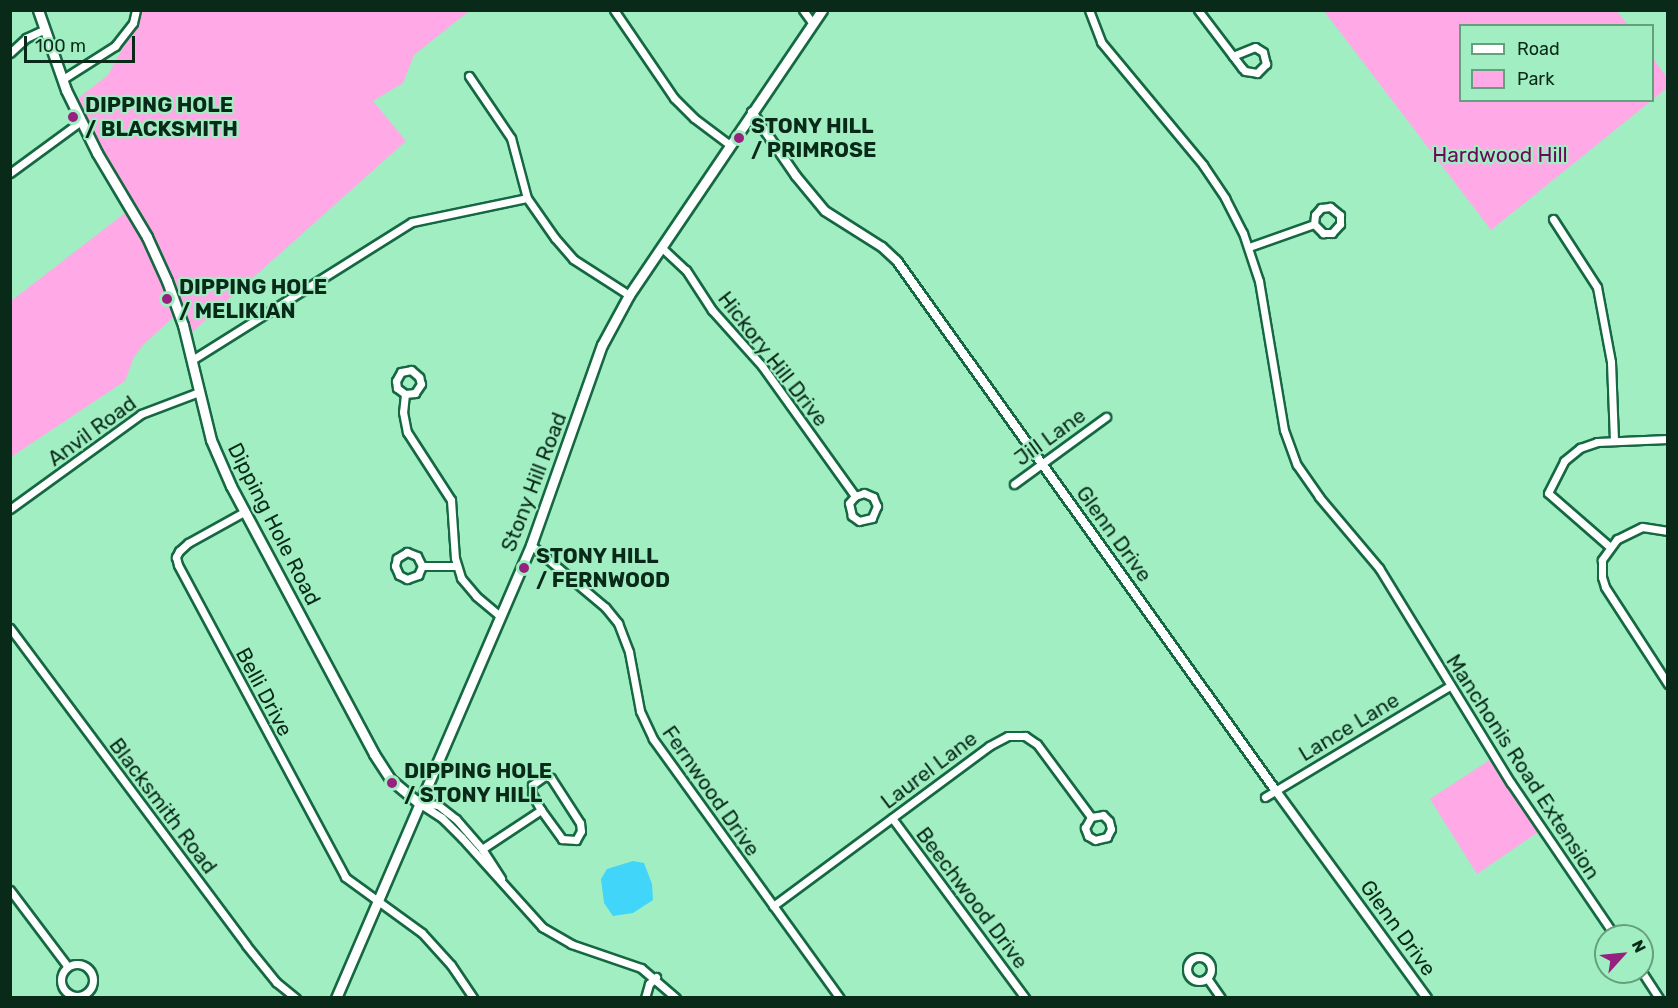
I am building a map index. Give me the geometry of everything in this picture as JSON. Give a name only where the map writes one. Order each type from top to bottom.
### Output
[{"type":"main road","name":"Dipping Hole Road","points":[[38,10],[81,122],[157,258],[180,317],[211,440],[244,512],[374,754],[390,779],[419,803]]},
{"type":"main road","name":"Stony Hill Road","points":[[336,998],[531,545],[602,345],[629,295],[822,10]]},
{"type":"street","points":[[63,79],[116,46],[133,23],[136,10]]},
{"type":"street","points":[[614,10],[674,98],[694,118],[730,145]]},
{"type":"street","points":[[803,10],[813,24]]},
{"type":"street","name":"Manchonis Road Extension","points":[[1089,10],[1094,26],[1107,50],[1217,184],[1249,247],[1264,301],[1284,430],[1297,465],[1320,497],[1368,552],[1511,783],[1608,924]]},
{"type":"street","points":[[1198,10],[1233,56],[1249,73],[1257,73],[1266,64],[1263,52],[1255,47],[1233,56]]},
{"type":"street","points":[[10,53],[26,38],[45,29]]},
{"type":"street","points":[[469,76],[511,138],[527,198],[563,250],[629,295]]},
{"type":"street","name":"Glenn Drive","points":[[752,112],[796,176],[825,211],[882,247],[897,261],[1427,998]]},
{"type":"street","points":[[10,172],[81,122]]},
{"type":"street","points":[[192,360],[412,222],[527,198]]},
{"type":"street","points":[[1553,219],[1597,287],[1611,362],[1614,440]]},
{"type":"street","points":[[1249,247],[1314,224]]},
{"type":"street","name":"Hickory Hill Drive","points":[[661,247],[686,270],[711,310],[762,366],[855,495]]},
{"type":"street","name":"Anvil Road","points":[[10,509],[141,414],[199,392]]},
{"type":"street","points":[[405,394],[404,417],[409,437],[451,500],[456,566],[460,578],[470,591],[500,616]]},
{"type":"street","name":"Jill Lane","points":[[1014,484],[1106,417]]},
{"type":"street","points":[[1610,547],[1548,493],[1564,461],[1580,448],[1614,440],[1668,439]]},
{"type":"street","name":"Hickory Hill Drive","points":[[864,493],[873,497],[877,510],[872,518],[864,522],[852,516],[849,503],[855,495],[864,493]]},
{"type":"street","name":"Belli Drive","points":[[244,512],[188,543],[178,551],[176,557],[178,565],[345,877],[378,903]]},
{"type":"street","points":[[1668,531],[1642,527],[1629,531],[1610,547],[1602,560],[1605,587],[1668,684]]},
{"type":"street","name":"Fernwood Drive","points":[[531,545],[605,607],[618,622],[629,652],[640,711],[652,739],[840,998]]},
{"type":"street","points":[[422,566],[456,566]]},
{"type":"street","name":"Blacksmith Road","points":[[10,628],[240,936],[276,982],[296,998]]},
{"type":"street","name":"Lance Lane","points":[[1265,797],[1450,686]]},
{"type":"street","name":"Laurel Lane","points":[[773,906],[998,740],[1017,735],[1031,739],[1091,817]]},
{"type":"street","points":[[545,776],[551,778],[580,823],[581,831],[576,840],[562,839],[541,810],[532,794],[532,786],[545,776]]},
{"type":"street","points":[[419,803],[433,803],[443,808],[482,849],[507,888]]},
{"type":"street","points":[[419,803],[442,818],[533,919],[559,938],[641,968],[656,978],[676,998]]},
{"type":"street","points":[[482,849],[541,810]]},
{"type":"street","name":"Beechwood Drive","points":[[892,818],[1025,998]]},
{"type":"street","points":[[10,890],[68,967]]},
{"type":"street","points":[[378,903],[422,933],[436,946],[473,998]]},
{"type":"street","points":[[77,964],[90,971],[93,980],[86,993],[76,996],[66,991],[62,981],[68,967],[77,964]]},
{"type":"street","points":[[645,998],[649,984],[656,978]]},
{"type":"street","points":[[1207,978],[1221,998]]},
{"type":"street","points":[[1650,984],[1659,998]]},
{"type":"green space","points":[[135,11],[469,11],[414,55],[403,83],[373,101],[406,141],[190,334],[178,313],[143,345],[134,357],[125,381],[11,457],[11,301],[125,213],[98,166],[72,103],[108,75],[130,35]]},
{"type":"green space","name":"Hardwood Hill","points":[[1324,11],[1617,11],[1627,24],[1459,24],[1459,102],[1650,102],[1491,230]]},
{"type":"green space","name":"Hardwood Hill","points":[[1654,59],[1667,78],[1667,88],[1654,98]]},
{"type":"green space","points":[[1491,759],[1538,832],[1477,874],[1430,799]]},
{"type":"water","points":[[633,861],[644,863],[652,884],[653,900],[633,913],[613,916],[604,903],[601,879],[607,869]]},
{"type":"place","name":"DIPPING HOLE / BLACKSMITH","points":[[73,117]]},
{"type":"place","name":"STONY HILL / PRIMROSE","points":[[739,138]]},
{"type":"place","name":"DIPPING HOLE / MELIKIAN","points":[[167,299]]},
{"type":"place","name":"STONY HILL / FERNWOOD","points":[[524,568]]},
{"type":"place","name":"DIPPING HOLE / STONY HILL","points":[[392,783]]}]
